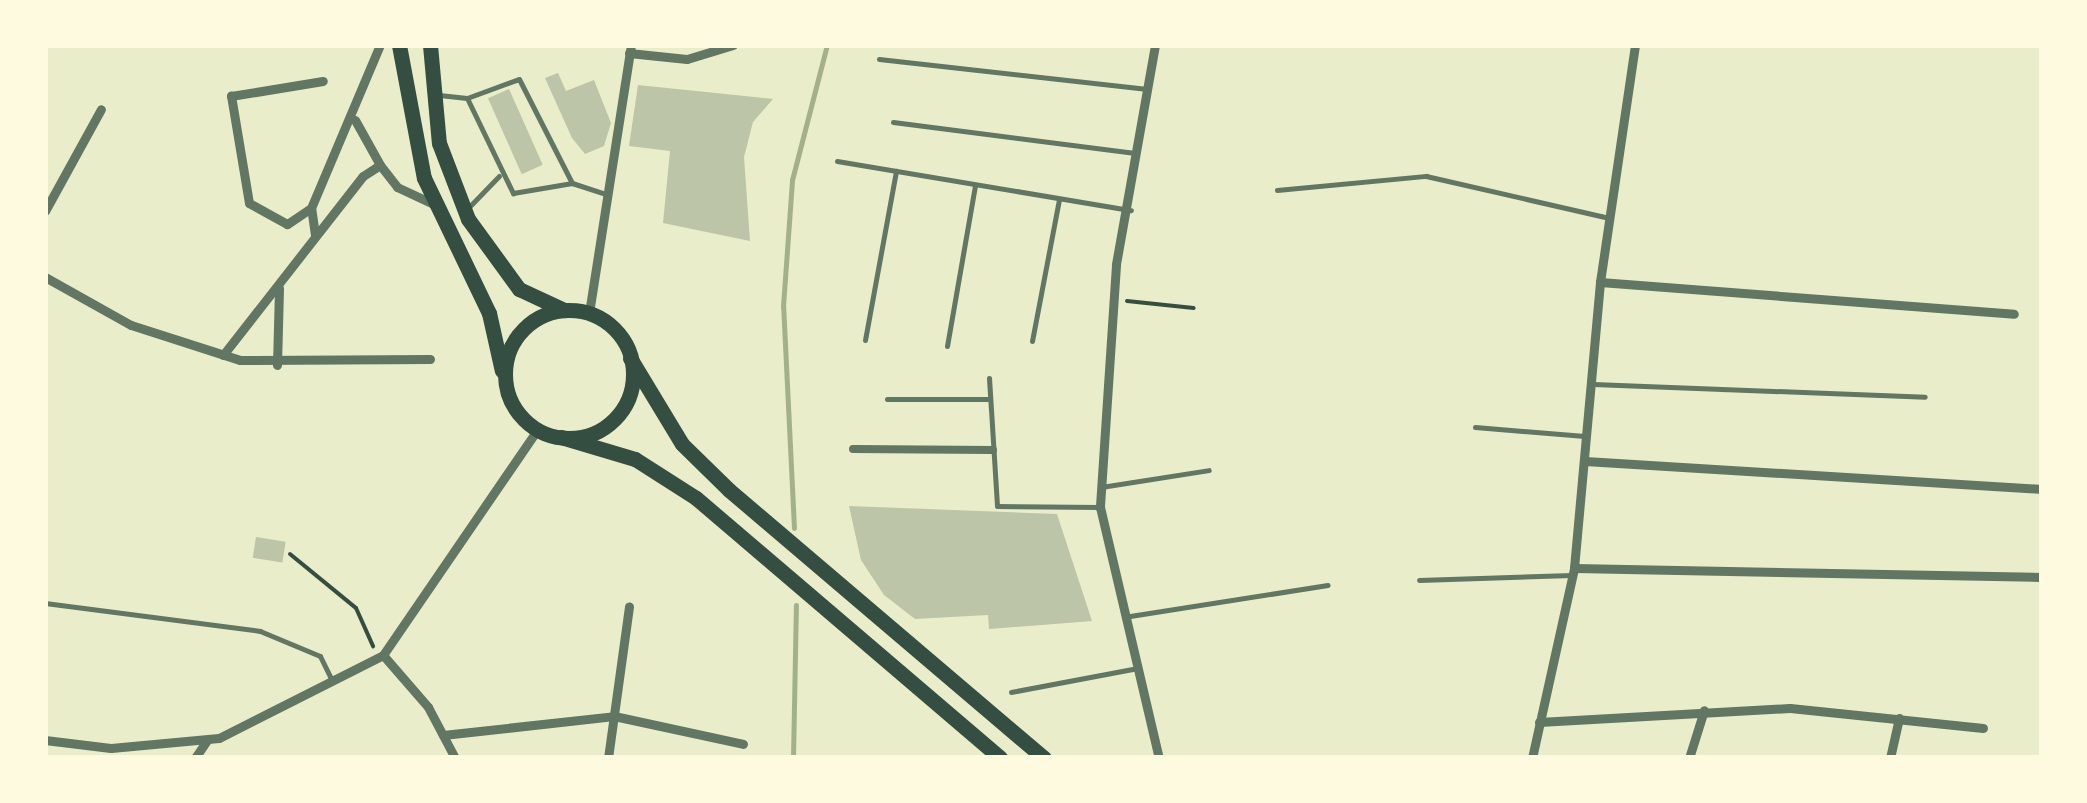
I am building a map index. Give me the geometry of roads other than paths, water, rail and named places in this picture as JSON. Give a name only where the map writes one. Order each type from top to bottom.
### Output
[{"type":"main road","points":[[399,45],[408,126],[433,204],[489,314],[508,391],[538,430],[635,459],[696,498],[1000,758]]},
{"type":"main road","points":[[430,45],[432,91],[465,213],[519,288],[564,310],[589,313],[620,335],[630,358],[694,456],[1044,758]]},
{"type":"main road","points":[[508,391],[508,354],[520,332],[564,310]]},
{"type":"main road","points":[[561,437],[597,431],[616,416],[632,383],[630,358]]},
{"type":"street","points":[[323,81],[231,96],[249,203],[287,224],[311,208],[355,120],[380,45]]},
{"type":"street","points":[[589,313],[630,49],[686,59],[733,45]]},
{"type":"street","points":[[1155,45],[1136,153],[1132,210],[1112,300],[1100,507],[1130,616],[1159,758]]},
{"type":"street","points":[[1532,758],[1573,571],[1600,282],[1635,45]]},
{"type":"street","points":[[45,211],[101,109]]},
{"type":"street","points":[[355,120],[397,187],[433,204]]},
{"type":"street","points":[[224,355],[315,235],[380,165]]},
{"type":"street","points":[[311,208],[315,235]]},
{"type":"street","points":[[45,277],[131,325],[224,355],[278,365],[430,359]]},
{"type":"street","points":[[1600,282],[2014,314]]},
{"type":"street","points":[[278,365],[279,287]]},
{"type":"street","points":[[45,740],[112,748],[206,740],[383,655],[538,430]]},
{"type":"street","points":[[853,449],[993,450]]},
{"type":"street","points":[[1585,461],[2042,489]]},
{"type":"street","points":[[1573,571],[2042,577]]},
{"type":"street","points":[[608,758],[629,606]]},
{"type":"street","points":[[383,655],[443,734],[454,758]]},
{"type":"street","points":[[1539,722],[1704,710],[1899,718],[1983,728]]},
{"type":"street","points":[[1689,758],[1704,710]]},
{"type":"street","points":[[443,734],[614,716],[743,744]]},
{"type":"street","points":[[1890,758],[1899,718]]},
{"type":"street","points":[[195,758],[206,740]]},
{"type":"lane","points":[[879,59],[1147,89]]},
{"type":"lane","points":[[432,91],[467,98],[519,79],[572,183]]},
{"type":"lane","points":[[467,98],[498,176],[524,196],[572,183],[605,194]]},
{"type":"lane","points":[[893,122],[1136,153]]},
{"type":"lane","points":[[837,161],[1132,210]]},
{"type":"lane","points":[[865,340],[896,172]]},
{"type":"lane","points":[[465,213],[498,176]]},
{"type":"lane","points":[[1277,190],[1426,176],[1609,218]]},
{"type":"lane","points":[[947,346],[975,185]]},
{"type":"lane","points":[[1032,341],[1059,200]]},
{"type":"lane","points":[[989,378],[997,506],[1100,507]]},
{"type":"lane","points":[[1593,384],[1925,397]]},
{"type":"lane","points":[[886,398],[990,398]]},
{"type":"lane","points":[[1474,427],[1588,436]]},
{"type":"lane","points":[[1101,487],[1209,470]]},
{"type":"lane","points":[[1419,580],[1573,571]]},
{"type":"lane","points":[[1130,616],[1328,586]]},
{"type":"lane","points":[[45,604],[260,631],[320,656],[333,682]]},
{"type":"lane","points":[[1011,692],[1141,667]]},
{"type":"waterway","points":[[794,528],[783,306],[792,180],[827,45]]},
{"type":"waterway","points":[[793,758],[796,605]]}]
